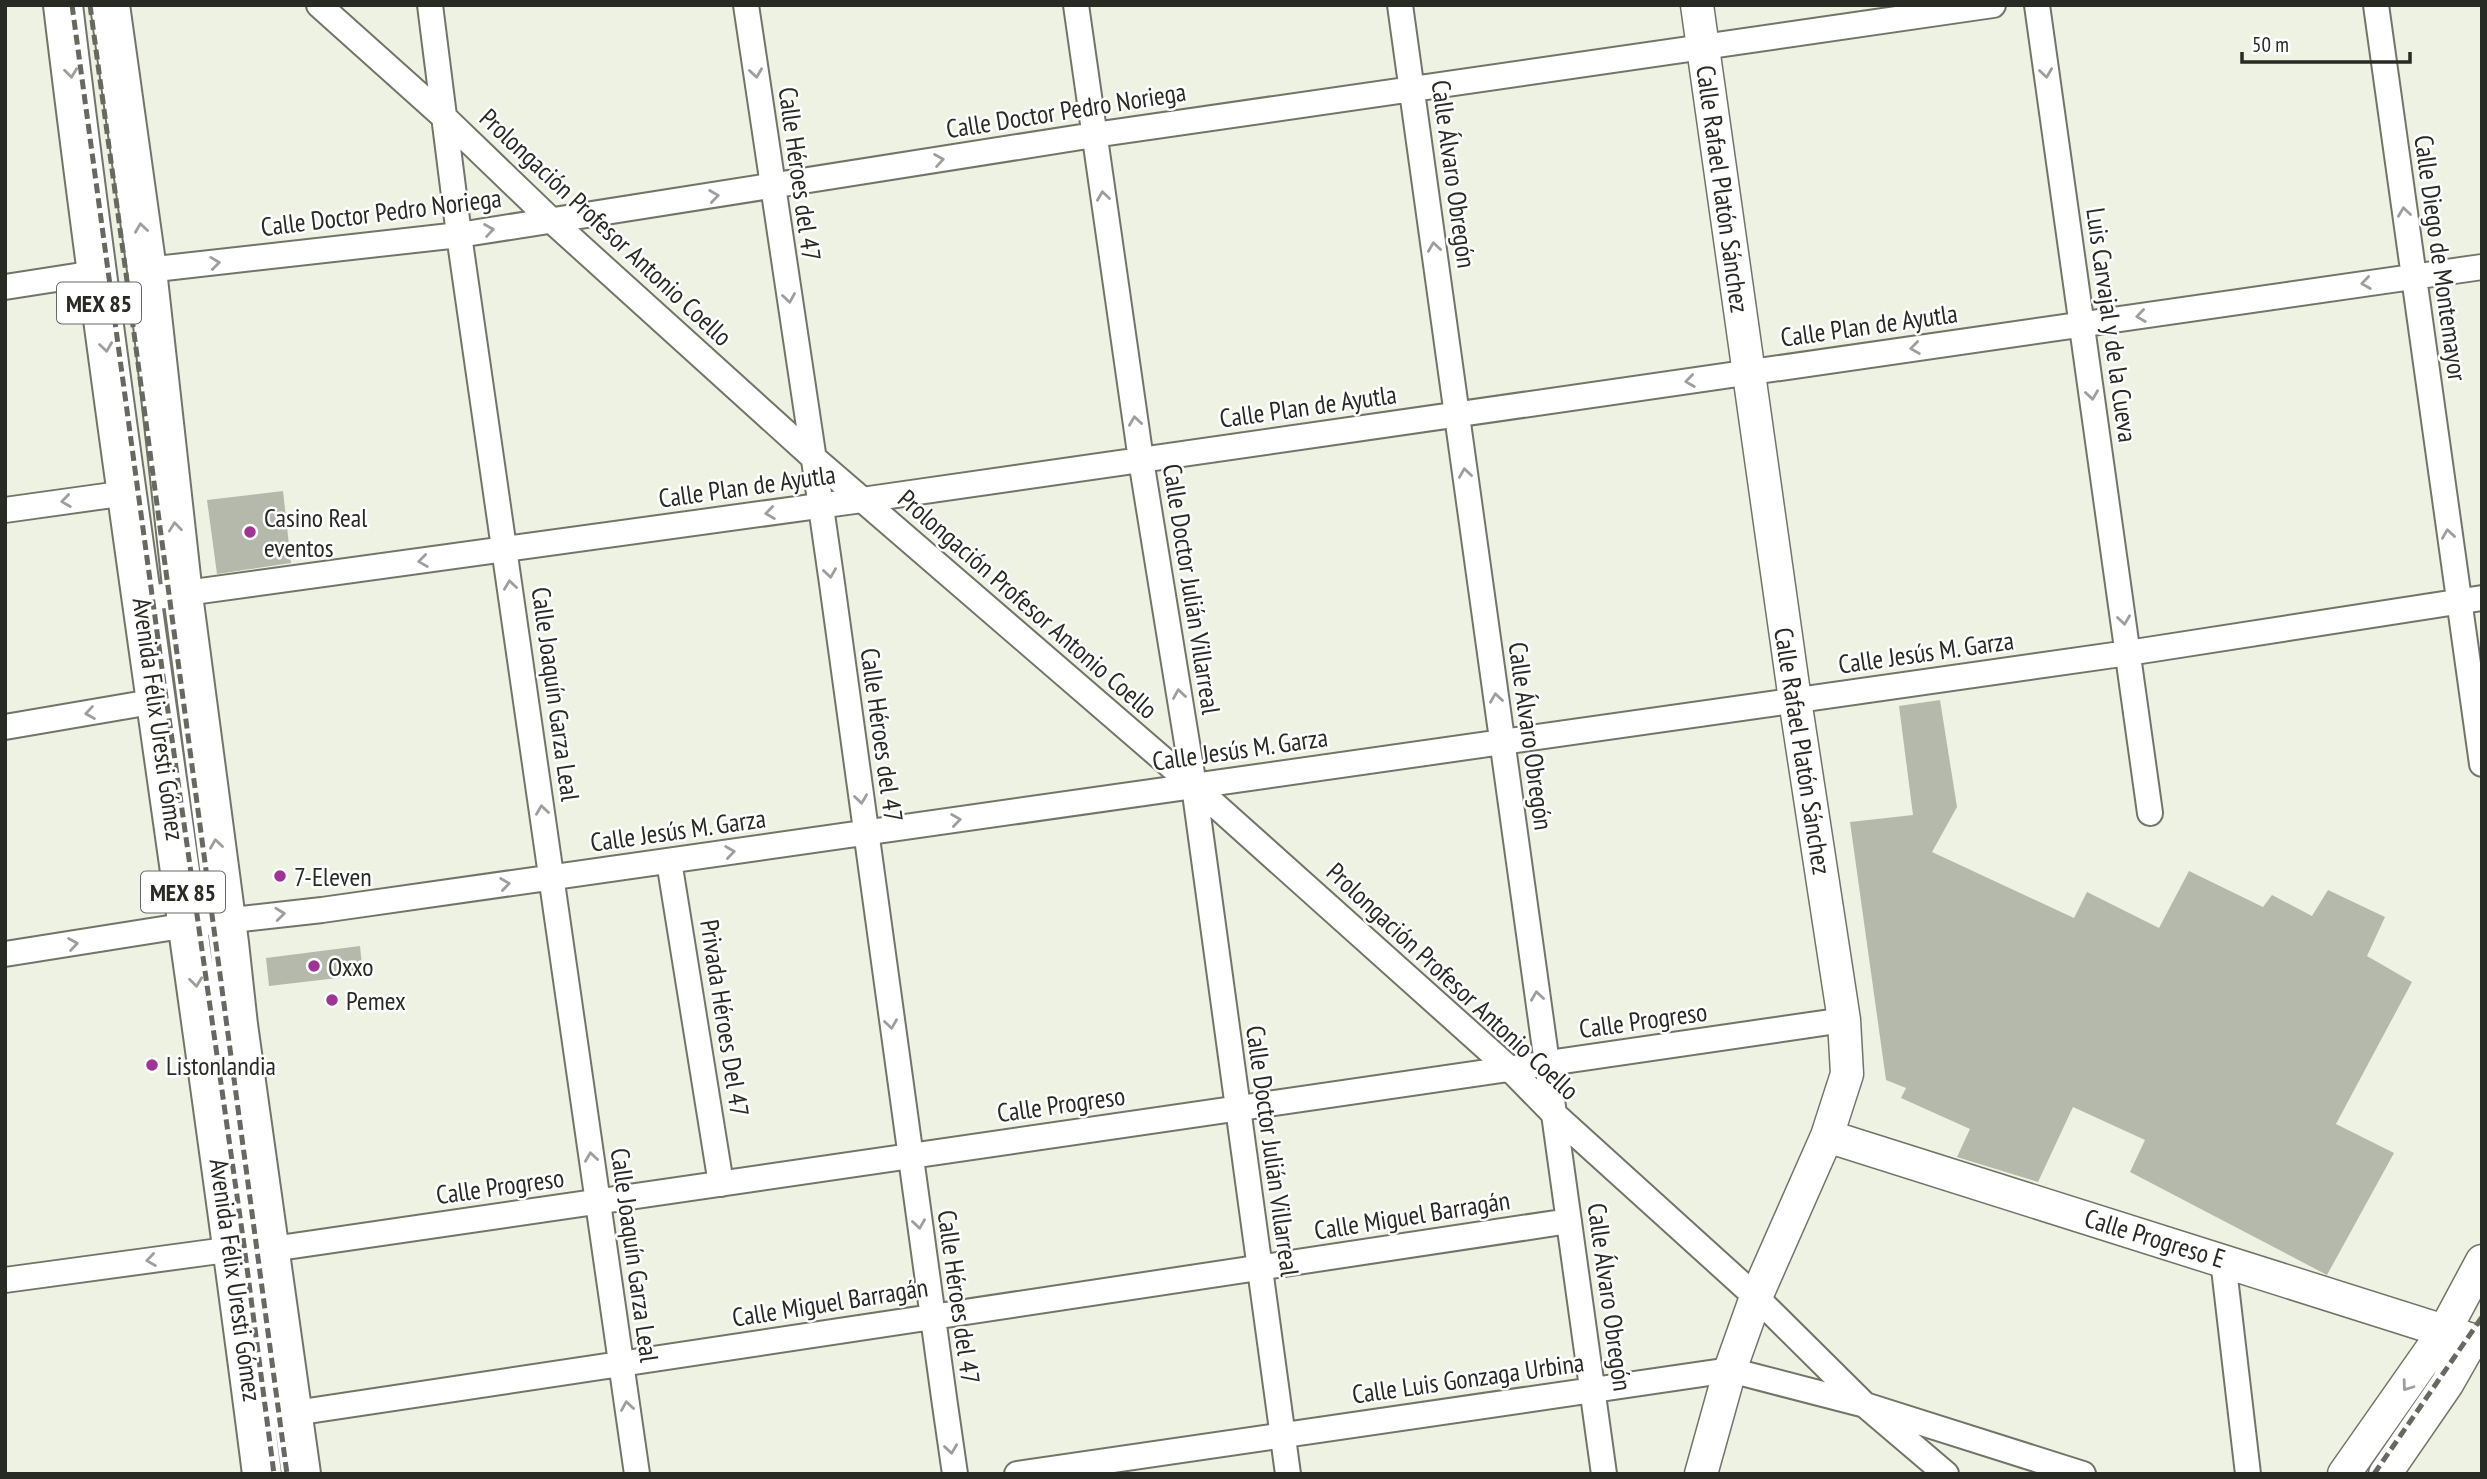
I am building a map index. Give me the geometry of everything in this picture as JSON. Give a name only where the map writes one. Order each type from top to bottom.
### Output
[{"type":"main road","name":"Avenida Félix Uresti Gómez","points":[[63,5],[95,273],[212,1106],[242,1182],[305,1465]]},
{"type":"main road","name":"Avenida Félix Uresti Gómez","points":[[110,5],[147,270],[183,594],[226,920],[237,1025],[253,1128],[242,1182],[256,1467]]},
{"type":"street","name":"Prolongación Profesor Antonio Coello","points":[[319,5],[814,458],[1194,786],[1510,1069],[1555,1115],[1756,1297],[1865,1405],[1946,1474]]},
{"type":"street","name":"Calle Joaquín Garza Leal","points":[[429,5],[459,235],[637,1474]]},
{"type":"street","name":"Calle Héroes del 47","points":[[746,5],[821,506],[955,1474]]},
{"type":"street","name":"Calle Doctor Julián Villarreal","points":[[1076,5],[1141,460],[1194,786],[1288,1474]]},
{"type":"street","name":"Calle Álvaro Obregón","points":[[1400,5],[1604,1474]]},
{"type":"street","name":"Calle Rafael Platón Sánchez","points":[[1697,5],[1795,700],[1844,1020],[1847,1074],[1827,1136],[1756,1297],[1730,1370],[1702,1474]]},
{"type":"street","name":"Calle Doctor Pedro Noriega","points":[[147,270],[459,235],[1094,135],[1993,5]]},
{"type":"street","name":"Luis Carvajal y de la Cueva","points":[[2037,5],[2150,813]]},
{"type":"street","name":"Calle Diego de Montemayor","points":[[2376,5],[2413,277],[2470,600],[2482,764]]},
{"type":"street","name":"Calle Plan de Ayutla","points":[[142,599],[821,506],[2482,267]]},
{"type":"street","points":[[5,288],[95,273]]},
{"type":"street","points":[[5,510],[127,493]]},
{"type":"street","name":"Calle Jesús M. Garza","points":[[5,954],[188,925],[322,910],[551,878],[2128,653],[2470,600]]},
{"type":"street","points":[[5,727],[157,701]]},
{"type":"street","name":"Privada Héroes Del 47","points":[[669,861],[721,1184]]},
{"type":"street","name":"Calle Progreso","points":[[286,1247],[1844,1020]]},
{"type":"street","points":[[212,1106],[204,1126],[204,1136],[219,1251],[256,1467]]},
{"type":"street","points":[[253,1128],[272,1176],[286,1247],[308,1410],[305,1465]]},
{"type":"street","name":"Calle Progreso E","points":[[1827,1136],[2466,1338]]},
{"type":"street","name":"Calle Miguel Barragán","points":[[308,1410],[1569,1221]]},
{"type":"street","points":[[5,1280],[219,1251]]},
{"type":"street","points":[[2223,1260],[2248,1474]]},
{"type":"street","points":[[2385,1474],[2447,1384],[2466,1338],[2482,1261]]},
{"type":"street","points":[[2344,1474],[2466,1338]]},
{"type":"street","name":"Calle Luis Gonzaga Urbina","points":[[1017,1474],[1730,1370],[1865,1405],[2083,1474]]},
{"type":"building","name":"Casino Real eventos","points":[[283,491],[291,563],[217,574],[207,500]]},
{"type":"building","points":[[1940,700],[1957,807],[1932,852],[2074,918],[2087,892],[2159,928],[2189,871],[2263,907],[2272,895],[2312,916],[2328,890],[2385,917],[2367,956],[2412,982],[2336,1124],[2394,1153],[2327,1275],[2130,1172],[2145,1140],[2073,1107],[2038,1182],[1957,1157],[1970,1129],[1901,1098],[1906,1088],[1886,1080],[1850,822],[1913,815],[1899,706]]},
{"type":"building","name":"Oxxo","points":[[360,946],[363,975],[269,986],[266,958]]},
{"type":"railway","points":[[72,5],[274,1474]]},
{"type":"railway","points":[[90,5],[287,1474]]},
{"type":"railway","points":[[2374,1474],[2482,1317]]},
{"type":"place","name":"Casino Real eventos","points":[[250,532]]},
{"type":"place","name":"7-Eleven","points":[[280,876]]},
{"type":"place","name":"Oxxo","points":[[314,966]]},
{"type":"place","name":"Pemex","points":[[332,1000]]},
{"type":"place","name":"Listonlandia","points":[[152,1065]]}]
